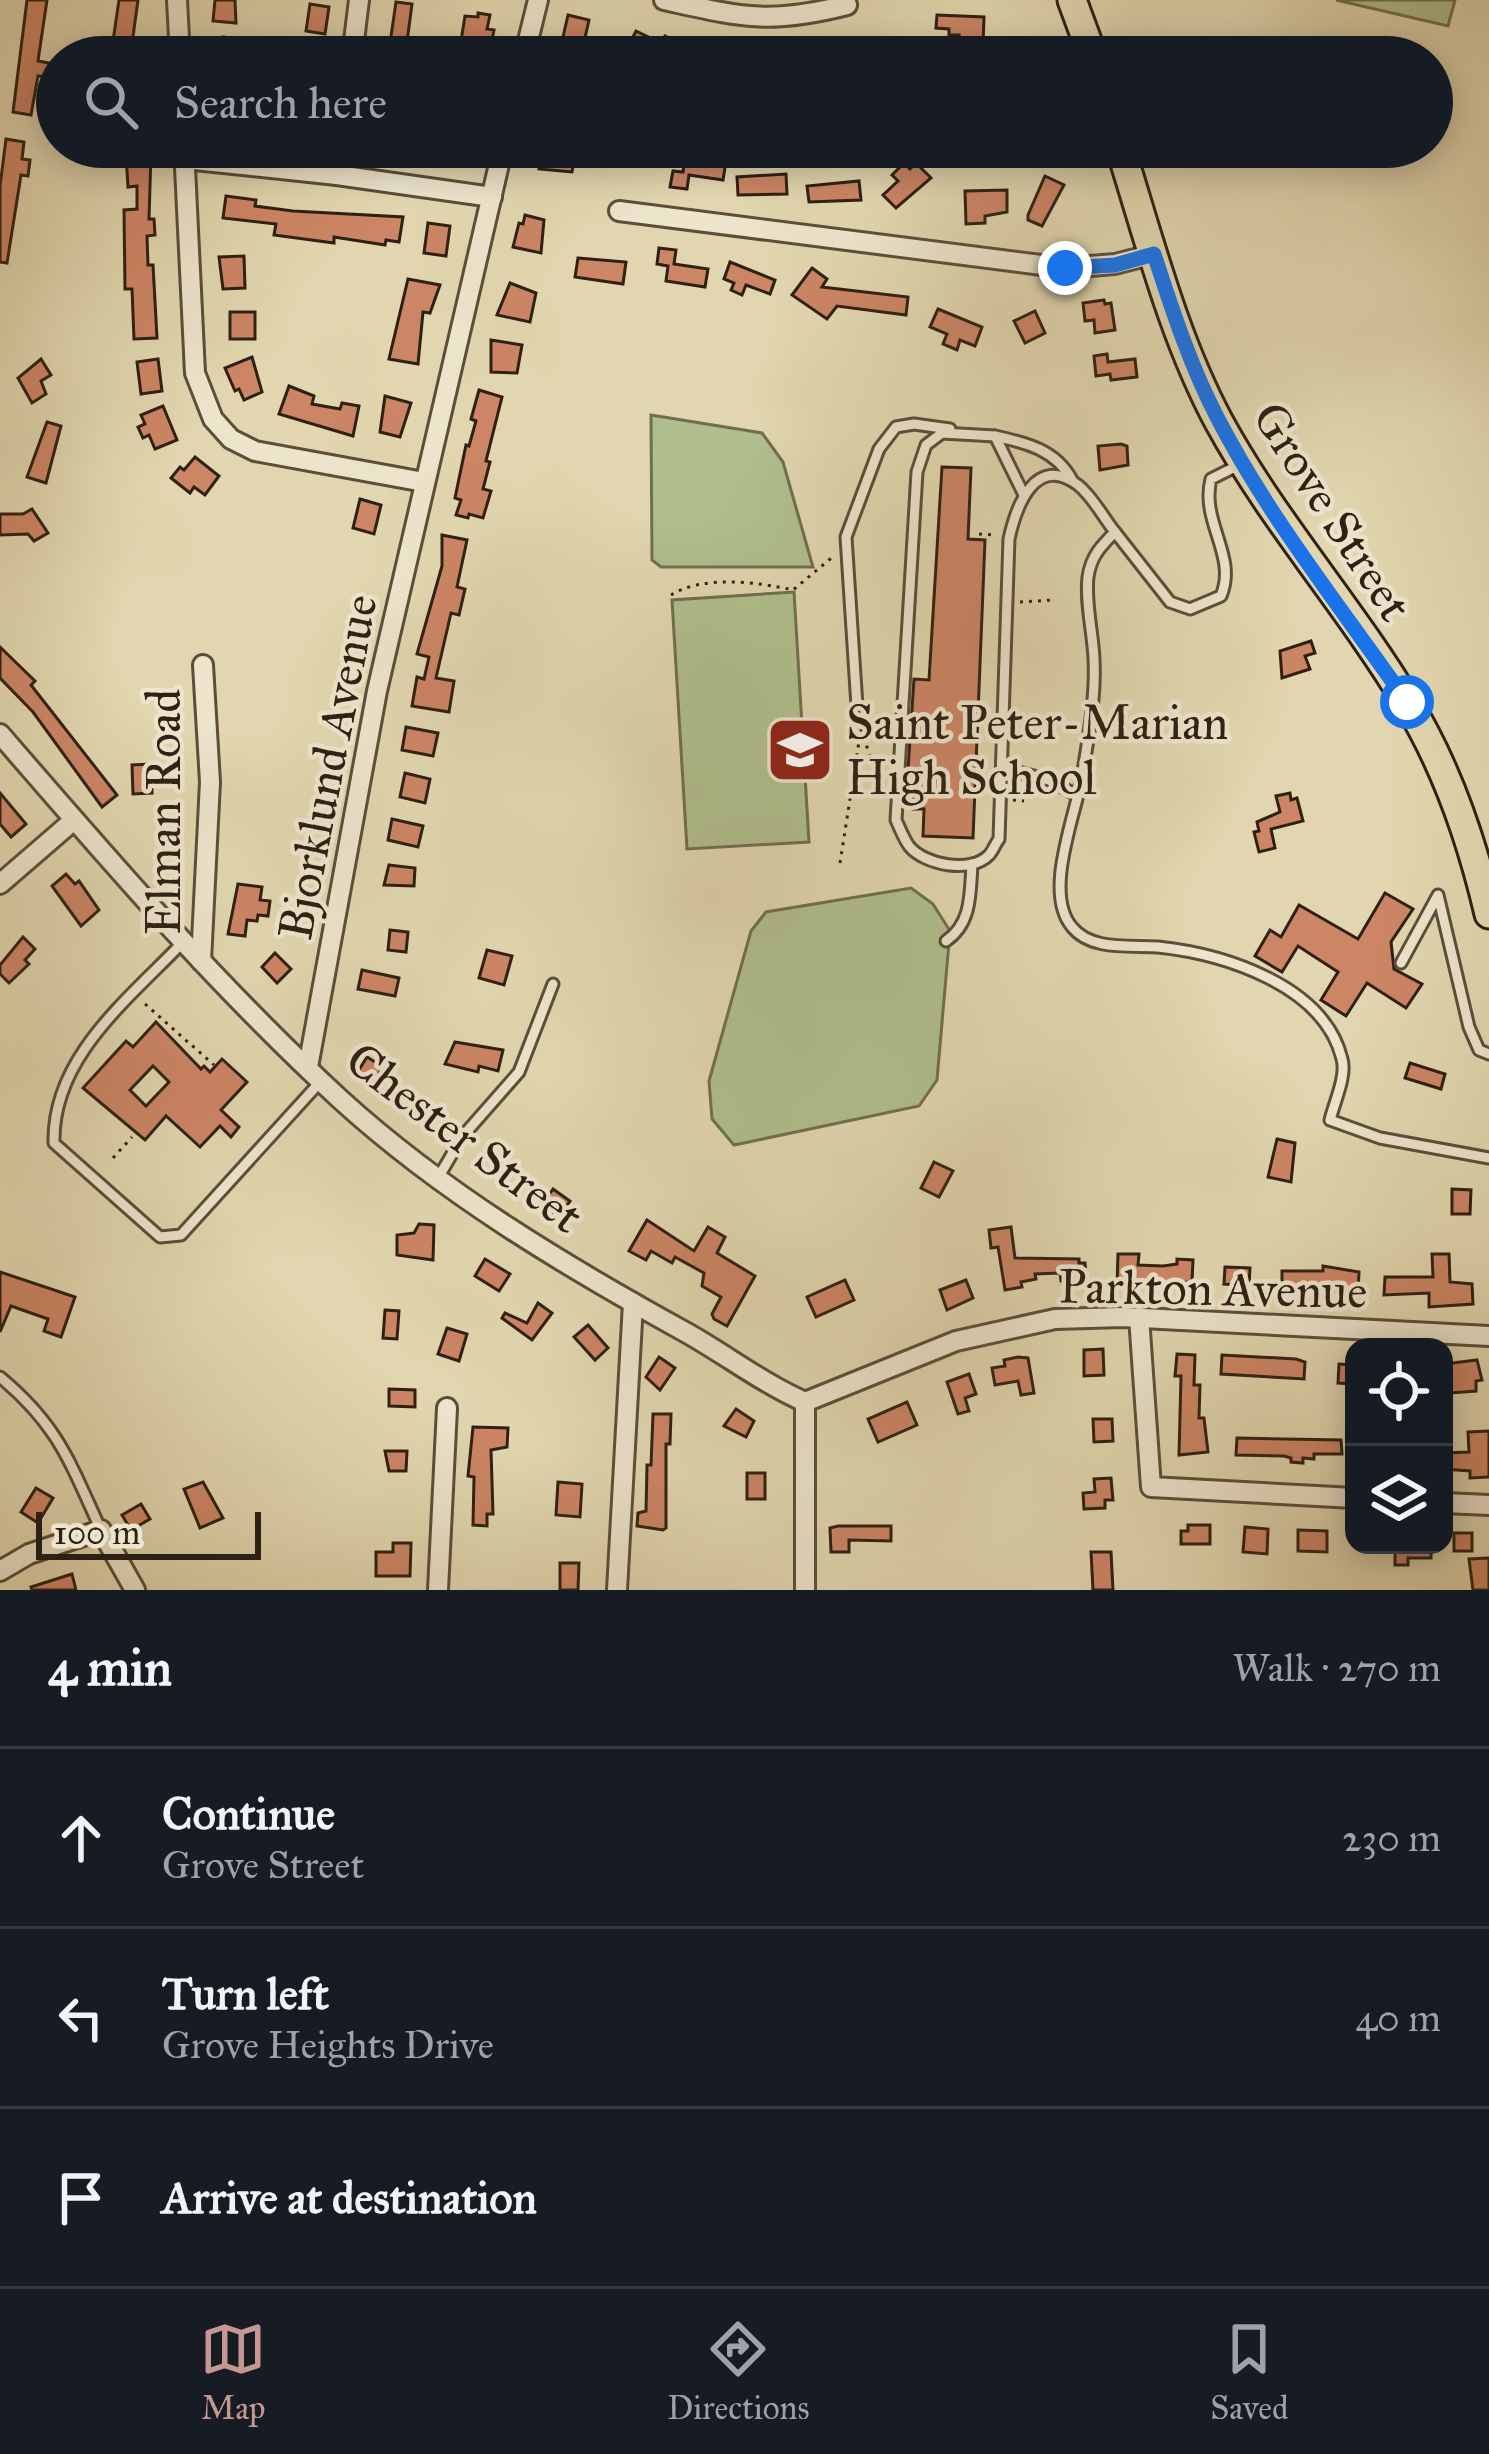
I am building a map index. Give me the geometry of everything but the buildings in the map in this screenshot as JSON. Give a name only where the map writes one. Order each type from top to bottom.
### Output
[{"type":"main road","points":[[1072,0],[1085,36]]},
{"type":"main road","name":"Grove Street","points":[[1127,168],[1204,390],[1244,464],[1415,716],[1452,793],[1489,914]]},
{"type":"street","points":[[177,0],[179,36]]},
{"type":"street","points":[[355,36],[359,0]]},
{"type":"street","points":[[529,36],[538,0]]},
{"type":"street","points":[[664,0],[796,17],[847,5]]},
{"type":"street","points":[[186,168],[195,374],[213,419],[231,439],[255,451],[424,482]]},
{"type":"street","points":[[289,168],[492,197]]},
{"type":"street","points":[[337,175],[338,168]]},
{"type":"street","name":"Bjorklund Avenue","points":[[315,1074],[349,832],[424,482],[498,168]]},
{"type":"street","points":[[619,211],[1065,268],[1115,265],[1154,254]]},
{"type":"street","name":"Elman Road","points":[[201,961],[210,782],[202,665]]},
{"type":"street","name":"Chester Street","points":[[0,734],[201,961],[315,1074],[438,1178],[633,1304],[805,1402]]},
{"type":"street","points":[[0,884],[74,820]]},
{"type":"street","points":[[616,1590],[633,1304]]},
{"type":"street","points":[[1139,1318],[1151,1487],[1345,1498]]},
{"type":"street","name":"Parkton Avenue","points":[[805,1402],[940,1347],[1055,1319],[1139,1318],[1489,1336]]},
{"type":"street","points":[[805,1402],[805,1590]]},
{"type":"street","points":[[438,1590],[447,1408]]},
{"type":"street","points":[[1453,1503],[1489,1505]]},
{"type":"street","points":[[0,1571],[29,1554],[101,1530],[135,1590]]},
{"type":"lane","points":[[857,706],[846,537],[879,449],[896,427],[914,424],[995,436],[1047,452],[1062,463],[1170,602],[1190,609],[1221,596],[1226,584],[1216,530],[1209,518],[1211,479],[1244,464]]},
{"type":"lane","points":[[961,431],[942,433],[926,445],[917,472],[896,820],[908,845],[922,858],[940,864],[972,864],[987,859],[999,839],[1010,539],[1023,493],[1031,485],[1054,476],[1072,481]]},
{"type":"lane","points":[[995,436],[1023,493]]},
{"type":"lane","points":[[1115,532],[1094,554],[1088,577],[1093,697],[1060,885],[1061,908],[1068,924],[1082,938],[1101,944],[1194,952],[1264,978],[1322,1016],[1336,1042],[1344,1063],[1330,1120],[1399,1143],[1489,1158]]},
{"type":"lane","points":[[1002,768],[1049,780],[1076,794]]},
{"type":"lane","points":[[946,941],[961,931],[972,864]]},
{"type":"lane","points":[[1401,963],[1438,895],[1469,1027],[1479,1050],[1489,1054]]},
{"type":"lane","points":[[183,942],[82,1048],[54,1121],[54,1143],[160,1238],[181,1235],[315,1074]]},
{"type":"lane","points":[[438,1178],[461,1137],[519,1072],[554,984]]},
{"type":"lane","points":[[0,1377],[40,1411],[56,1435],[101,1530]]},
{"type":"path","points":[[671,595],[684,586],[752,583],[793,590],[846,547]]},
{"type":"path","points":[[1018,602],[1053,601]]},
{"type":"path","points":[[857,706],[860,735],[876,782],[896,820]]},
{"type":"path","points":[[840,862],[860,735]]},
{"type":"path","points":[[1012,800],[1024,801]]},
{"type":"path","points":[[145,1004],[214,1065]]},
{"type":"path","points":[[113,1158],[132,1137]]},
{"type":"green space","points":[[1336,0],[1455,0],[1448,26]]},
{"type":"green space","points":[[651,415],[762,433],[783,462],[813,567],[661,567],[652,560]]},
{"type":"green space","points":[[794,592],[809,842],[687,849],[672,600]]},
{"type":"green space","points":[[911,888],[933,904],[950,931],[937,1080],[919,1106],[734,1145],[712,1119],[709,1081],[751,931],[766,912]]},
{"type":"place","name":"Saint Peter-Marian High School","points":[[800,750]]},
{"type":"route","points":[[1065,268],[1115,265],[1154,254],[1178,327],[1218,420],[1252,479],[1407,702]]}]
